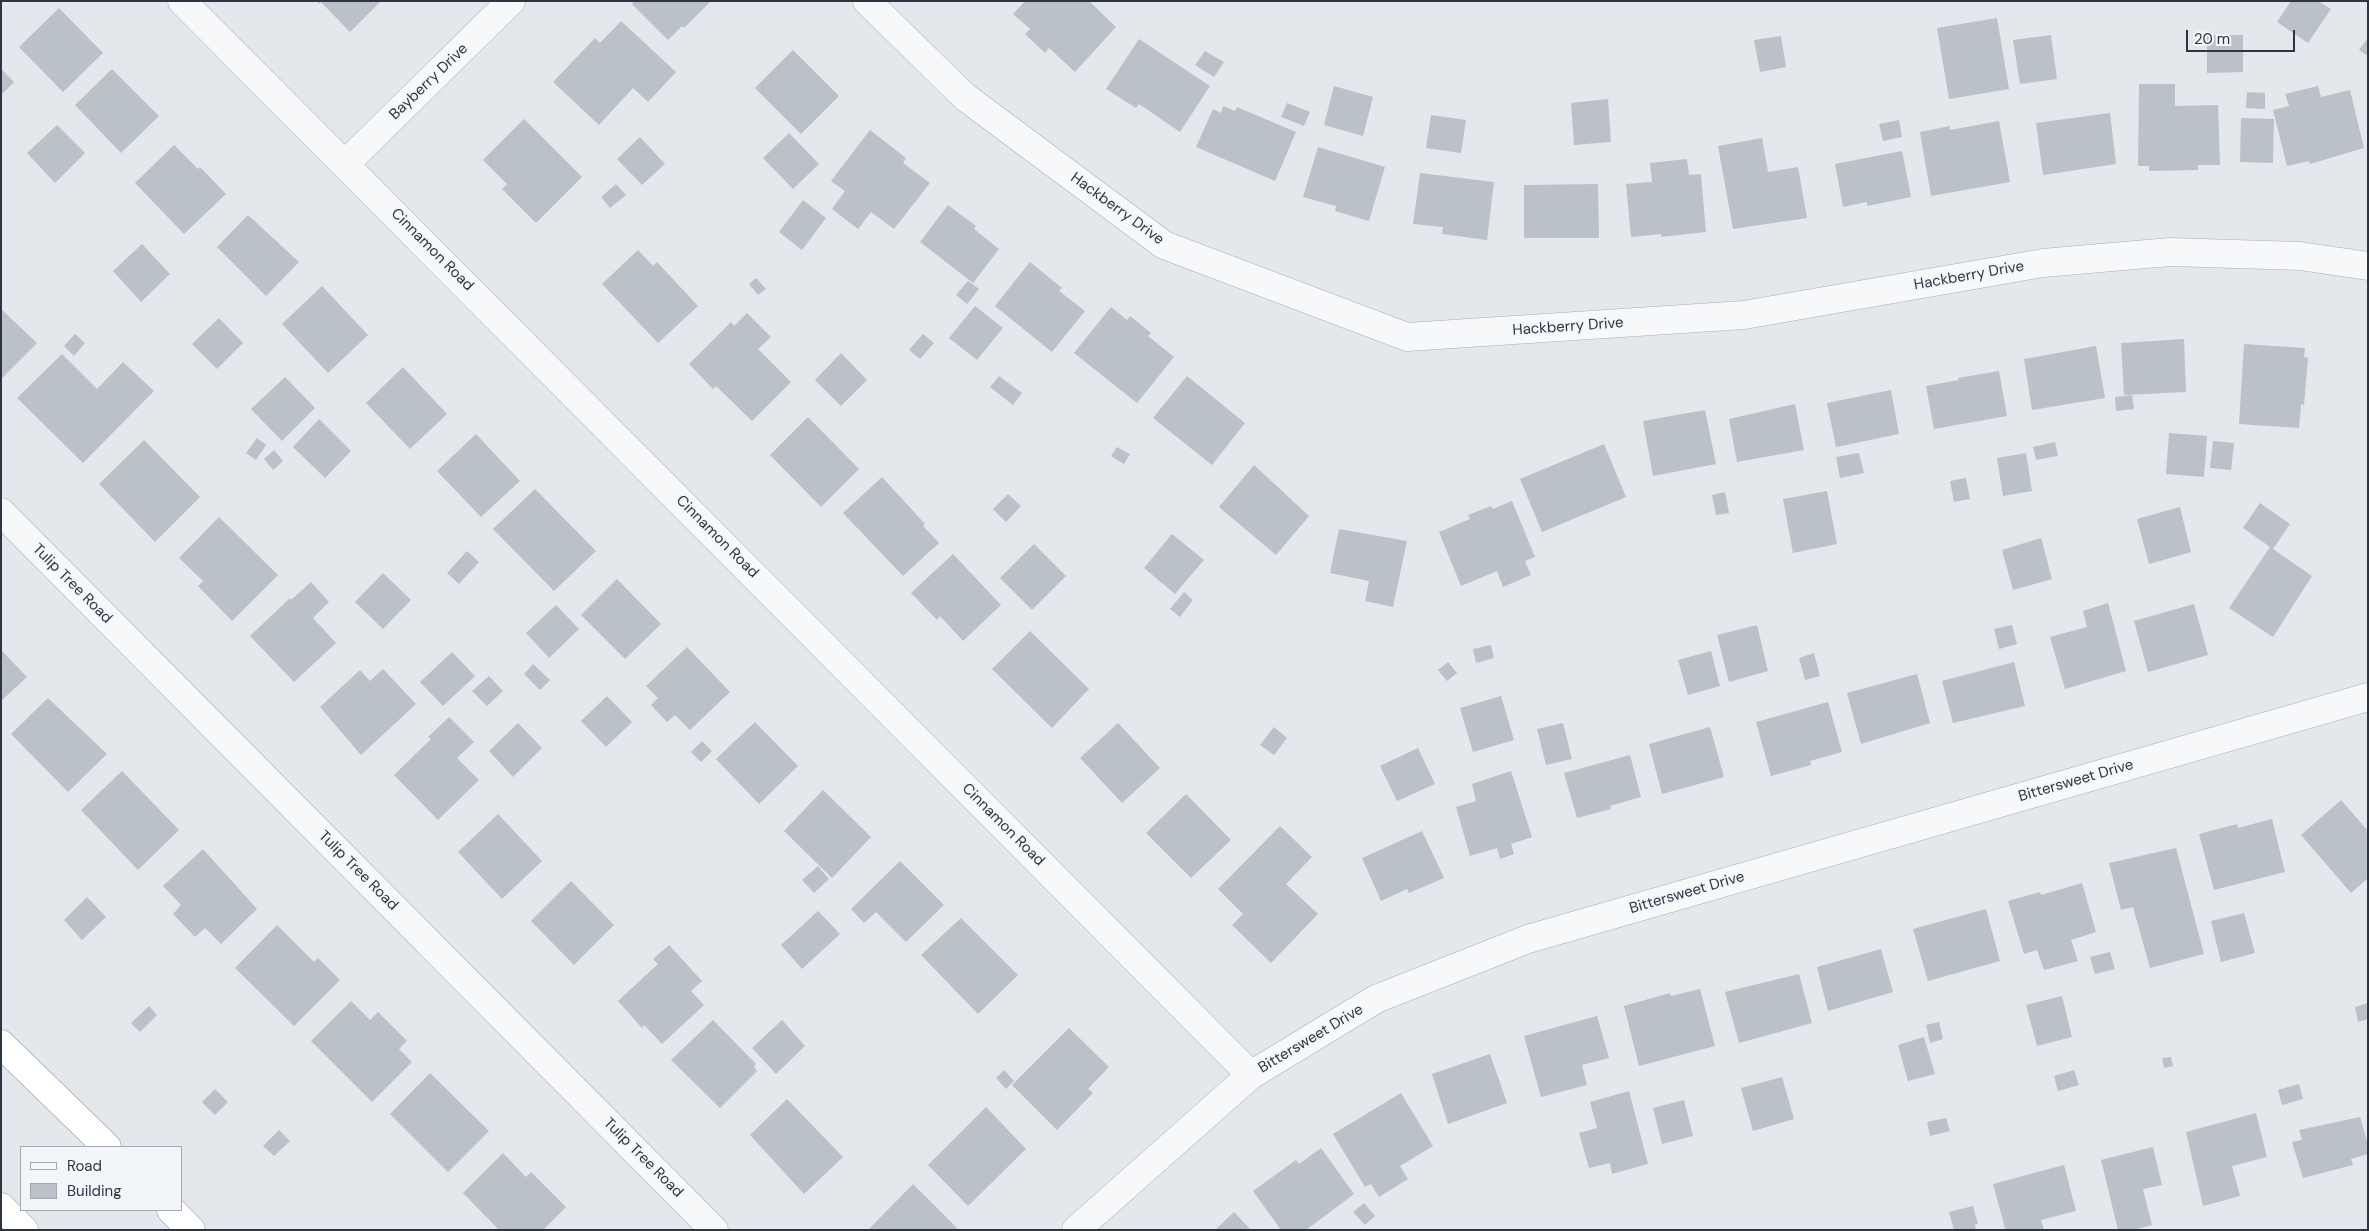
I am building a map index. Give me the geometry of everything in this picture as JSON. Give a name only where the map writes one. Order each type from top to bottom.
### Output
[{"type":"highway","points":[[1,1044],[106,1146]]},
{"type":"highway","points":[[1,1207],[24,1230]]},
{"type":"highway","points":[[172,1211],[191,1230]]},
{"type":"street","name":"Cinnamon Road","points":[[182,1],[346,163],[1251,1075]]},
{"type":"street","name":"Bayberry Drive","points":[[346,163],[511,1]]},
{"type":"street","name":"Hackberry Drive","points":[[866,1],[966,97],[1164,245],[1407,337],[1744,315],[2043,263],[2170,252],[2300,256],[2368,266]]},
{"type":"street","name":"Tulip Tree Road","points":[[1,512],[714,1230]]},
{"type":"street","name":"Bittersweet Drive","points":[[1076,1230],[1251,1075],[1376,999],[1528,939],[2368,697]]},
{"type":"building","points":[[317,1],[381,1],[350,32],[321,2],[319,4]]},
{"type":"building","points":[[634,1],[711,1],[684,28],[682,26],[668,40],[632,4]]},
{"type":"building","points":[[1025,1],[1089,1],[1116,27],[1075,72],[1049,48],[1045,53],[1025,34],[1030,29],[1013,14]]},
{"type":"building","points":[[2291,1],[2318,1],[2331,9],[2308,43],[2277,22]]},
{"type":"building","points":[[59,8],[103,53],[63,92],[19,47]]},
{"type":"building","points":[[1997,18],[2009,89],[1949,99],[1937,28]]},
{"type":"building","points":[[621,21],[676,72],[648,102],[633,88],[599,125],[553,82],[595,38],[600,43]]},
{"type":"building","points":[[2051,35],[2057,79],[2020,84],[2013,40]]},
{"type":"building","points":[[2207,35],[2243,35],[2243,72],[2207,73]]},
{"type":"building","points":[[1781,36],[1786,67],[1760,72],[1754,40]]},
{"type":"building","points":[[2368,38],[2368,56],[2359,50]]},
{"type":"building","points":[[1139,39],[1210,86],[1180,132],[1139,104],[1136,108],[1106,89]]},
{"type":"building","points":[[793,50],[839,96],[801,134],[755,88]]},
{"type":"building","points":[[1205,51],[1224,62],[1214,77],[1195,65]]},
{"type":"building","points":[[1,69],[14,82],[1,95]]},
{"type":"building","points":[[112,69],[159,116],[121,153],[75,105]]},
{"type":"building","points":[[2139,84],[2175,84],[2175,106],[2218,105],[2220,165],[2198,165],[2198,170],[2149,171],[2149,166],[2138,166]]},
{"type":"building","points":[[1334,86],[1373,97],[1363,136],[1324,125]]},
{"type":"building","points":[[2318,86],[2321,97],[2350,90],[2364,148],[2310,164],[2309,161],[2287,166],[2273,110],[2289,106],[2285,94]]},
{"type":"building","points":[[2247,92],[2265,93],[2265,109],[2246,108]]},
{"type":"building","points":[[1608,99],[1611,142],[1574,145],[1571,103]]},
{"type":"building","points":[[1287,103],[1310,112],[1304,126],[1281,117]]},
{"type":"building","points":[[1223,106],[1235,111],[1237,107],[1296,132],[1275,181],[1196,147],[1213,109],[1221,113]]},
{"type":"building","points":[[2110,113],[2116,164],[2043,175],[2036,123]]},
{"type":"building","points":[[1431,115],[1466,120],[1461,153],[1426,148]]},
{"type":"building","points":[[2241,118],[2274,119],[2273,163],[2240,162]]},
{"type":"building","points":[[524,119],[582,177],[536,223],[502,189],[507,184],[483,160]]},
{"type":"building","points":[[1899,120],[1902,137],[1883,141],[1879,124]]},
{"type":"building","points":[[1999,121],[2010,182],[1931,196],[1920,132],[1950,126],[1950,130]]},
{"type":"building","points":[[57,125],[85,153],[55,183],[27,153]]},
{"type":"building","points":[[870,130],[906,158],[903,163],[930,183],[894,229],[871,212],[858,229],[832,209],[845,191],[831,181]]},
{"type":"building","points":[[789,133],[819,164],[793,189],[763,158]]},
{"type":"building","points":[[640,137],[665,164],[642,185],[617,159]]},
{"type":"building","points":[[1762,138],[1768,172],[1798,167],[1807,218],[1733,229],[1718,146]]},
{"type":"building","points":[[174,145],[198,169],[200,167],[226,194],[184,234],[135,183]]},
{"type":"building","points":[[1318,147],[1385,167],[1369,221],[1335,211],[1336,206],[1303,197]]},
{"type":"building","points":[[1902,151],[1911,197],[1867,206],[1867,202],[1843,207],[1835,164]]},
{"type":"building","points":[[1687,159],[1689,175],[1701,174],[1706,232],[1661,237],[1661,234],[1631,237],[1626,184],[1652,182],[1650,163]]},
{"type":"building","points":[[1420,173],[1494,182],[1487,240],[1442,234],[1443,227],[1413,224]]},
{"type":"building","points":[[616,184],[626,195],[610,208],[601,197]]},
{"type":"building","points":[[1598,184],[1599,238],[1524,238],[1524,185]]},
{"type":"building","points":[[803,200],[826,218],[802,250],[779,232]]},
{"type":"building","points":[[948,205],[976,226],[974,229],[999,249],[973,283],[920,242]]},
{"type":"building","points":[[248,215],[299,262],[266,296],[217,247]]},
{"type":"building","points":[[142,244],[170,274],[141,302],[113,271]]},
{"type":"building","points":[[638,250],[653,266],[657,262],[698,306],[658,343],[602,284]]},
{"type":"building","points":[[1030,262],[1062,288],[1059,291],[1085,311],[1052,352],[995,306]]},
{"type":"building","points":[[756,278],[766,289],[758,295],[749,284]]},
{"type":"building","points":[[968,281],[979,289],[967,304],[956,295]]},
{"type":"building","points":[[322,286],[368,335],[328,373],[282,324]]},
{"type":"building","points":[[975,306],[1003,328],[977,360],[949,338]]},
{"type":"building","points":[[1111,307],[1127,320],[1130,316],[1151,333],[1148,336],[1174,357],[1137,403],[1074,353]]},
{"type":"building","points":[[1,309],[37,343],[1,379]]},
{"type":"building","points":[[747,313],[771,337],[758,349],[791,382],[752,421],[716,386],[713,389],[689,364],[731,322],[734,326]]},
{"type":"building","points":[[219,318],[243,343],[217,369],[192,344]]},
{"type":"building","points":[[75,334],[85,343],[74,356],[64,346]]},
{"type":"building","points":[[923,334],[934,343],[920,359],[909,350]]},
{"type":"building","points":[[2184,339],[2186,392],[2124,395],[2121,343]]},
{"type":"building","points":[[2244,344],[2305,348],[2304,357],[2308,358],[2304,405],[2301,404],[2299,428],[2239,424]]},
{"type":"building","points":[[2096,346],[2105,398],[2032,410],[2024,359]]},
{"type":"building","points":[[841,353],[867,380],[841,406],[815,380]]},
{"type":"building","points":[[62,354],[97,389],[123,362],[154,391],[83,463],[17,398]]},
{"type":"building","points":[[403,367],[447,414],[410,449],[366,403]]},
{"type":"building","points":[[1999,371],[2007,416],[1934,429],[1926,386]]},
{"type":"building","points":[[999,376],[1022,393],[1013,405],[990,387]]},
{"type":"building","points":[[1187,376],[1245,423],[1212,465],[1153,418]]},
{"type":"building","points":[[285,377],[315,408],[282,441],[251,409]]},
{"type":"building","points":[[1891,390],[1899,434],[1836,447],[1827,403]]},
{"type":"building","points":[[2132,395],[2134,409],[2116,411],[2115,397]]},
{"type":"building","points":[[1795,404],[1804,450],[1737,462],[1729,419]]},
{"type":"building","points":[[1705,410],[1716,464],[1653,476],[1643,421]]},
{"type":"building","points":[[808,417],[859,469],[821,507],[770,455]]},
{"type":"building","points":[[319,419],[351,451],[325,478],[293,447]]},
{"type":"building","points":[[2169,433],[2207,436],[2204,477],[2166,474]]},
{"type":"building","points":[[476,434],[520,481],[481,517],[437,471]]},
{"type":"building","points":[[257,438],[266,445],[256,460],[246,453]]},
{"type":"building","points":[[144,440],[200,497],[155,542],[99,484]]},
{"type":"building","points":[[2213,441],[2234,443],[2231,470],[2210,468]]},
{"type":"building","points":[[2055,442],[2058,456],[2036,460],[2033,447]]},
{"type":"building","points":[[1604,444],[1626,497],[1542,532],[1520,479]]},
{"type":"building","points":[[1117,447],[1130,454],[1124,464],[1111,456]]},
{"type":"building","points":[[274,450],[283,461],[273,470],[264,459]]},
{"type":"building","points":[[1859,453],[1864,473],[1840,478],[1836,457]]},
{"type":"building","points":[[2026,453],[2032,491],[2003,496],[1997,458]]},
{"type":"building","points":[[1254,465],[1309,516],[1276,555],[1219,507]]},
{"type":"building","points":[[882,477],[925,524],[923,526],[939,543],[903,576],[843,513]]},
{"type":"building","points":[[1966,478],[1970,499],[1954,502],[1950,481]]},
{"type":"building","points":[[535,489],[596,551],[554,591],[493,529]]},
{"type":"building","points":[[1827,491],[1837,544],[1793,553],[1783,499]]},
{"type":"building","points":[[1725,492],[1729,513],[1716,515],[1712,495]]},
{"type":"building","points":[[1008,494],[1021,506],[1006,522],[993,509]]},
{"type":"building","points":[[1512,501],[1535,557],[1525,561],[1531,575],[1503,587],[1497,571],[1461,586],[1439,532],[1470,519],[1468,515],[1491,506],[1493,509]]},
{"type":"building","points":[[2260,503],[2290,524],[2273,549],[2312,576],[2273,637],[2229,608],[2270,547],[2243,528]]},
{"type":"building","points":[[2180,507],[2191,552],[2149,564],[2137,519]]},
{"type":"building","points":[[219,517],[278,575],[232,621],[198,586],[203,581],[179,558]]},
{"type":"building","points":[[1339,529],[1407,541],[1393,607],[1365,601],[1369,581],[1330,573]]},
{"type":"building","points":[[1172,534],[1204,560],[1175,594],[1144,568]]},
{"type":"building","points":[[2041,538],[2052,579],[2013,590],[2002,550]]},
{"type":"building","points":[[1034,544],[1066,576],[1032,610],[1000,578]]},
{"type":"building","points":[[467,551],[479,562],[459,584],[447,573]]},
{"type":"building","points":[[953,554],[1001,605],[963,641],[940,616],[937,620],[911,593]]},
{"type":"building","points":[[383,573],[411,600],[383,629],[355,602]]},
{"type":"building","points":[[617,579],[661,624],[625,659],[581,615]]},
{"type":"building","points":[[311,582],[329,602],[313,618],[336,643],[294,682],[250,636],[290,598],[291,600]]},
{"type":"building","points":[[1184,592],[1193,600],[1180,617],[1170,609]]},
{"type":"building","points":[[2108,603],[2126,671],[2065,689],[2050,637],[2087,627],[2083,611]]},
{"type":"building","points":[[2194,604],[2208,655],[2148,672],[2134,621]]},
{"type":"building","points":[[556,605],[579,629],[549,658],[526,633]]},
{"type":"building","points":[[1757,625],[1768,671],[1729,682],[1717,635]]},
{"type":"building","points":[[2012,625],[2017,644],[1999,649],[1994,629]]},
{"type":"building","points":[[1030,631],[1089,689],[1052,728],[992,669]]},
{"type":"building","points":[[1491,645],[1494,658],[1476,663],[1473,649]]},
{"type":"building","points":[[687,647],[730,692],[690,730],[675,715],[667,722],[651,705],[658,698],[646,686]]},
{"type":"building","points":[[1,650],[27,677],[1,701]]},
{"type":"building","points":[[1711,651],[1720,686],[1688,695],[1678,660]]},
{"type":"building","points":[[452,652],[475,676],[443,706],[420,682]]},
{"type":"building","points":[[1814,653],[1820,676],[1805,680],[1799,658]]},
{"type":"building","points":[[1448,662],[1457,673],[1447,681],[1438,670]]},
{"type":"building","points":[[2014,662],[2025,706],[1953,723],[1942,681]]},
{"type":"building","points":[[533,664],[550,680],[540,690],[524,674]]},
{"type":"building","points":[[383,669],[416,704],[361,755],[320,707],[360,670],[370,681]]},
{"type":"building","points":[[1917,674],[1930,723],[1861,744],[1847,693]]},
{"type":"building","points":[[489,676],[503,691],[487,706],[472,691]]},
{"type":"building","points":[[607,696],[632,722],[606,747],[581,721]]},
{"type":"building","points":[[1501,696],[1514,740],[1473,752],[1460,708]]},
{"type":"building","points":[[48,698],[107,754],[68,792],[11,734]]},
{"type":"building","points":[[1828,702],[1842,752],[1810,761],[1811,765],[1771,776],[1756,722]]},
{"type":"building","points":[[449,717],[474,742],[457,758],[479,780],[438,820],[394,775],[431,739],[428,737]]},
{"type":"building","points":[[755,722],[798,766],[759,804],[716,759]]},
{"type":"building","points":[[518,723],[542,748],[513,777],[489,751]]},
{"type":"building","points":[[1118,723],[1160,768],[1122,803],[1080,758]]},
{"type":"building","points":[[1563,723],[1572,759],[1546,765],[1537,729]]},
{"type":"building","points":[[1274,727],[1287,738],[1274,755],[1260,745]]},
{"type":"building","points":[[1710,727],[1724,777],[1662,794],[1649,744]]},
{"type":"building","points":[[702,741],[712,751],[701,762],[691,752]]},
{"type":"building","points":[[1418,748],[1435,784],[1397,801],[1380,766]]},
{"type":"building","points":[[1630,755],[1641,797],[1610,806],[1611,809],[1577,818],[1564,773]]},
{"type":"building","points":[[122,771],[179,830],[138,870],[81,810]]},
{"type":"building","points":[[1511,771],[1532,837],[1511,844],[1514,854],[1500,859],[1497,848],[1470,856],[1456,807],[1476,801],[1472,784]]},
{"type":"building","points":[[823,790],[871,837],[832,878],[784,831]]},
{"type":"building","points":[[1186,794],[1231,840],[1191,878],[1146,833]]},
{"type":"building","points":[[2341,800],[2368,831],[2368,878],[2351,893],[2301,835]]},
{"type":"building","points":[[498,814],[542,861],[502,899],[458,852]]},
{"type":"building","points":[[2272,819],[2285,872],[2214,890],[2199,834],[2237,824],[2238,828]]},
{"type":"building","points":[[1280,826],[1312,857],[1286,884],[1318,914],[1271,963],[1232,925],[1243,914],[1218,889]]},
{"type":"building","points":[[1422,831],[1444,878],[1409,893],[1407,889],[1381,901],[1362,858]]},
{"type":"building","points":[[2176,848],[2204,954],[2150,968],[2133,907],[2121,910],[2109,863]]},
{"type":"building","points":[[203,849],[257,909],[221,944],[205,928],[195,937],[173,914],[181,905],[163,886]]},
{"type":"building","points":[[900,861],[944,905],[906,942],[876,912],[864,923],[851,909]]},
{"type":"building","points":[[818,866],[829,879],[814,893],[802,880]]},
{"type":"building","points":[[571,881],[614,925],[574,965],[531,921]]},
{"type":"building","points":[[2082,883],[2096,932],[2071,940],[2078,961],[2044,970],[2037,950],[2024,954],[2008,901],[2040,892],[2041,895]]},
{"type":"building","points":[[87,897],[106,917],[82,940],[64,920]]},
{"type":"building","points":[[1986,909],[2000,961],[1928,981],[1913,929]]},
{"type":"building","points":[[818,911],[840,934],[802,969],[781,945]]},
{"type":"building","points":[[2244,913],[2255,953],[2221,962],[2211,921]]},
{"type":"building","points":[[961,918],[1018,975],[978,1014],[921,955]]},
{"type":"building","points":[[277,925],[314,962],[318,958],[340,980],[294,1026],[235,968]]},
{"type":"building","points":[[669,945],[702,981],[691,991],[704,1005],[662,1044],[644,1025],[642,1028],[618,1001],[658,964],[653,959]]},
{"type":"building","points":[[1881,949],[1893,992],[1828,1011],[1817,967]]},
{"type":"building","points":[[2110,952],[2115,969],[2095,974],[2090,957]]},
{"type":"building","points":[[1799,974],[1812,1023],[1739,1043],[1725,992]]},
{"type":"building","points":[[1700,989],[1715,1046],[1639,1066],[1624,1006],[1670,993],[1671,996]]},
{"type":"building","points":[[2062,996],[2072,1037],[2037,1046],[2026,1005]]},
{"type":"building","points":[[351,1001],[370,1020],[378,1012],[407,1041],[399,1049],[412,1062],[372,1102],[311,1041]]},
{"type":"building","points":[[2368,1003],[2368,1019],[2358,1022],[2355,1007]]},
{"type":"building","points":[[149,1006],[157,1015],[140,1032],[131,1023]]},
{"type":"building","points":[[1597,1016],[1609,1058],[1582,1065],[1587,1085],[1541,1097],[1524,1036]]},
{"type":"building","points":[[713,1020],[756,1064],[754,1067],[757,1071],[720,1108],[671,1060]]},
{"type":"building","points":[[782,1020],[805,1046],[776,1074],[752,1048]]},
{"type":"building","points":[[1939,1022],[1943,1039],[1930,1043],[1926,1025]]},
{"type":"building","points":[[1069,1028],[1109,1067],[1088,1089],[1093,1093],[1057,1130],[1012,1085]]},
{"type":"building","points":[[1924,1037],[1935,1074],[1908,1081],[1898,1045]]},
{"type":"building","points":[[1490,1054],[1507,1103],[1448,1124],[1432,1074]]},
{"type":"building","points":[[2171,1057],[2173,1066],[2164,1068],[2162,1058]]},
{"type":"building","points":[[1004,1070],[1014,1081],[1006,1089],[996,1078]]},
{"type":"building","points":[[2074,1070],[2079,1085],[2058,1091],[2054,1076]]},
{"type":"building","points":[[430,1073],[489,1131],[448,1172],[390,1114]]},
{"type":"building","points":[[1782,1077],[1794,1119],[1753,1131],[1741,1088]]},
{"type":"building","points":[[2299,1084],[2303,1099],[2282,1105],[2278,1090]]},
{"type":"building","points":[[215,1089],[228,1102],[215,1115],[202,1102]]},
{"type":"building","points":[[1629,1091],[1648,1164],[1612,1174],[1610,1163],[1589,1168],[1579,1133],[1597,1128],[1590,1102]]},
{"type":"building","points":[[1401,1093],[1433,1146],[1400,1166],[1408,1179],[1379,1197],[1371,1184],[1365,1187],[1333,1134]]},
{"type":"building","points":[[787,1099],[843,1157],[804,1194],[750,1135]]},
{"type":"building","points":[[1684,1100],[1693,1136],[1662,1144],[1653,1108]]},
{"type":"building","points":[[986,1107],[1026,1149],[968,1206],[928,1165]]},
{"type":"building","points":[[2256,1113],[2267,1157],[2232,1166],[2240,1196],[2203,1206],[2186,1132]]},
{"type":"building","points":[[2360,1117],[2368,1145],[2368,1154],[2351,1159],[2353,1165],[2303,1178],[2292,1142],[2302,1140],[2299,1130]]},
{"type":"building","points":[[1946,1118],[1950,1131],[1930,1136],[1927,1122]]},
{"type":"building","points":[[279,1130],[290,1141],[274,1156],[263,1146]]},
{"type":"building","points":[[2153,1147],[2162,1185],[2143,1189],[2152,1225],[2133,1230],[2118,1230],[2101,1160]]},
{"type":"building","points":[[1321,1148],[1354,1194],[1306,1230],[1281,1230],[1253,1191],[1296,1160],[1299,1164]]},
{"type":"building","points":[[503,1153],[526,1177],[531,1172],[566,1207],[543,1230],[499,1230],[463,1193]]},
{"type":"building","points":[[2064,1165],[2076,1211],[2041,1220],[2044,1230],[2004,1230],[1993,1184]]},
{"type":"building","points":[[913,1184],[957,1228],[955,1230],[868,1230]]},
{"type":"building","points":[[1364,1203],[1375,1216],[1365,1225],[1353,1212]]},
{"type":"building","points":[[1973,1206],[1978,1224],[1975,1224],[1976,1230],[1954,1230],[1949,1212]]},
{"type":"building","points":[[1234,1212],[1251,1230],[1215,1230]]}]
